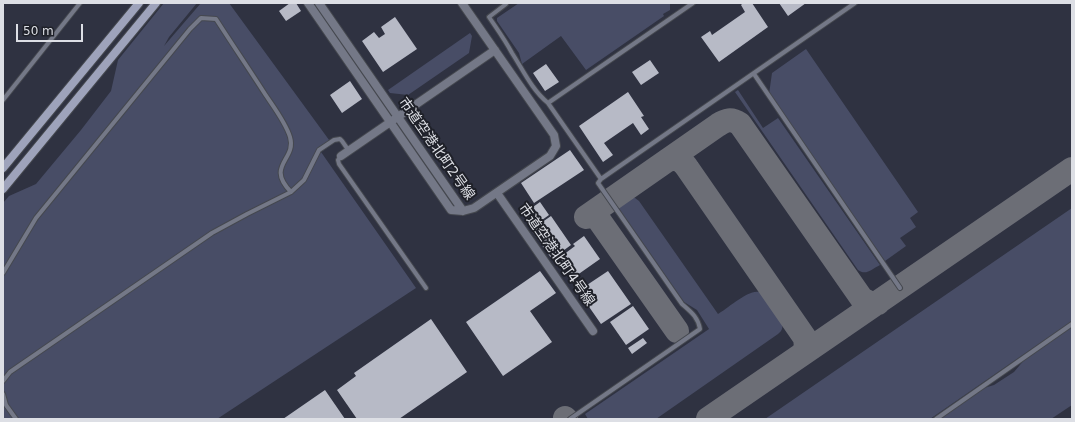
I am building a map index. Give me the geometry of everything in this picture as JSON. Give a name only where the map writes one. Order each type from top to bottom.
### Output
[{"type":"main road","points":[[3,168],[139,3]]},
{"type":"main road","points":[[3,188],[156,3]]},
{"type":"street","points":[[308,3],[394,120]]},
{"type":"street","name":"市道空港北町2号線","points":[[319,3],[394,120],[463,211],[474,208],[550,156],[556,146],[554,136],[462,3]]},
{"type":"street","points":[[341,156],[495,50]]},
{"type":"street","name":"市道空港北町4号線","points":[[497,193],[594,332]]},
{"type":"lane","points":[[3,100],[80,3]]},
{"type":"lane","points":[[684,3],[687,7]]},
{"type":"lane","points":[[548,103],[693,3]]},
{"type":"lane","points":[[570,419],[700,329],[699,321],[693,313],[682,304],[598,183],[601,179],[855,3]]},
{"type":"lane","points":[[506,4],[489,16],[513,53],[519,66],[542,98],[548,103],[601,179]]},
{"type":"lane","points":[[3,273],[36,218],[185,35],[201,18],[216,20],[277,113],[290,137],[289,152],[282,165],[280,173],[281,179],[291,192]]},
{"type":"lane","points":[[754,74],[900,288]]},
{"type":"lane","points":[[3,380],[10,372],[22,363],[212,233],[291,192],[304,180],[319,150],[334,140],[340,139],[349,151]]},
{"type":"lane","points":[[341,156],[338,160],[339,164],[426,288]]},
{"type":"lane","points":[[936,419],[1072,324]]},
{"type":"lane","points":[[3,394],[6,405],[16,419]]},
{"type":"shaded area","points":[[3,3],[1072,3],[1072,419],[3,419]]},
{"type":"shaded area","points":[[164,3],[197,3],[169,37],[164,46],[201,3],[229,3],[332,144],[321,152],[416,288],[217,419],[3,419],[3,203],[9,196],[36,184],[81,130],[111,91],[118,60]]},
{"type":"shaded area","points":[[519,3],[670,3],[670,10],[663,14],[664,16],[586,70],[561,36],[522,64],[519,53],[497,21],[497,18]]},
{"type":"shaded area","points":[[470,33],[472,36],[469,53],[408,95],[390,93],[388,90]]},
{"type":"shaded area","points":[[806,49],[918,212],[910,218],[916,227],[900,238],[906,246],[885,261],[769,94],[772,73]]},
{"type":"shaded area","points":[[738,90],[763,128],[778,118],[880,265],[866,272],[861,272],[858,270],[735,92]]},
{"type":"shaded area","points":[[630,198],[635,198],[639,201],[718,314],[746,295],[757,292],[761,293],[769,302],[782,323],[782,328],[778,334],[656,419],[588,419],[585,414],[709,329],[697,310],[684,302],[618,207]]},
{"type":"shaded area","points":[[1072,208],[1072,321],[930,419],[765,419]]},
{"type":"shaded area","points":[[1072,327],[1072,405],[1051,419],[940,419],[984,388],[994,385],[1014,372],[1025,359]]},
{"type":"building","points":[[290,3],[296,3],[301,11],[286,21],[279,11]]},
{"type":"building","points":[[743,3],[752,3],[768,27],[719,62],[701,37],[710,31],[712,35],[745,12],[741,5]]},
{"type":"building","points":[[779,3],[806,3],[788,16]]},
{"type":"building","points":[[395,17],[417,49],[383,72],[362,41],[374,32],[379,38],[385,34],[381,27]]},
{"type":"building","points":[[650,60],[659,73],[641,85],[632,72]]},
{"type":"building","points":[[546,64],[559,82],[545,91],[533,73]]},
{"type":"building","points":[[350,81],[362,99],[342,113],[330,95]]},
{"type":"building","points":[[628,92],[644,116],[641,117],[649,129],[641,135],[633,123],[604,143],[613,155],[603,162],[579,126]]},
{"type":"building","points":[[570,150],[584,170],[534,203],[521,183]]},
{"type":"building","points":[[540,202],[549,215],[542,220],[533,207]]},
{"type":"building","points":[[551,216],[571,245],[552,259],[531,230]]},
{"type":"building","points":[[584,236],[600,259],[573,278],[559,258],[575,246],[573,244]]},
{"type":"building","points":[[540,271],[556,293],[530,311],[552,342],[503,376],[466,322]]},
{"type":"building","points":[[608,271],[631,304],[601,324],[578,291]]},
{"type":"building","points":[[633,306],[649,329],[626,345],[610,322]]},
{"type":"building","points":[[431,319],[467,372],[399,419],[357,419],[337,390],[356,376],[354,373]]},
{"type":"building","points":[[643,338],[647,343],[632,354],[628,348]]},
{"type":"building","points":[[325,390],[345,419],[283,419]]},
{"type":"taxiway","points":[[586,217],[718,125],[731,120],[740,124],[862,299],[870,303],[878,303]]},
{"type":"taxiway","points":[[668,160],[677,159],[686,166],[805,338],[806,347],[803,353]]},
{"type":"taxiway","points":[[708,419],[1072,169]]},
{"type":"taxiway","points":[[599,208],[597,216],[599,220],[677,331]]}]
